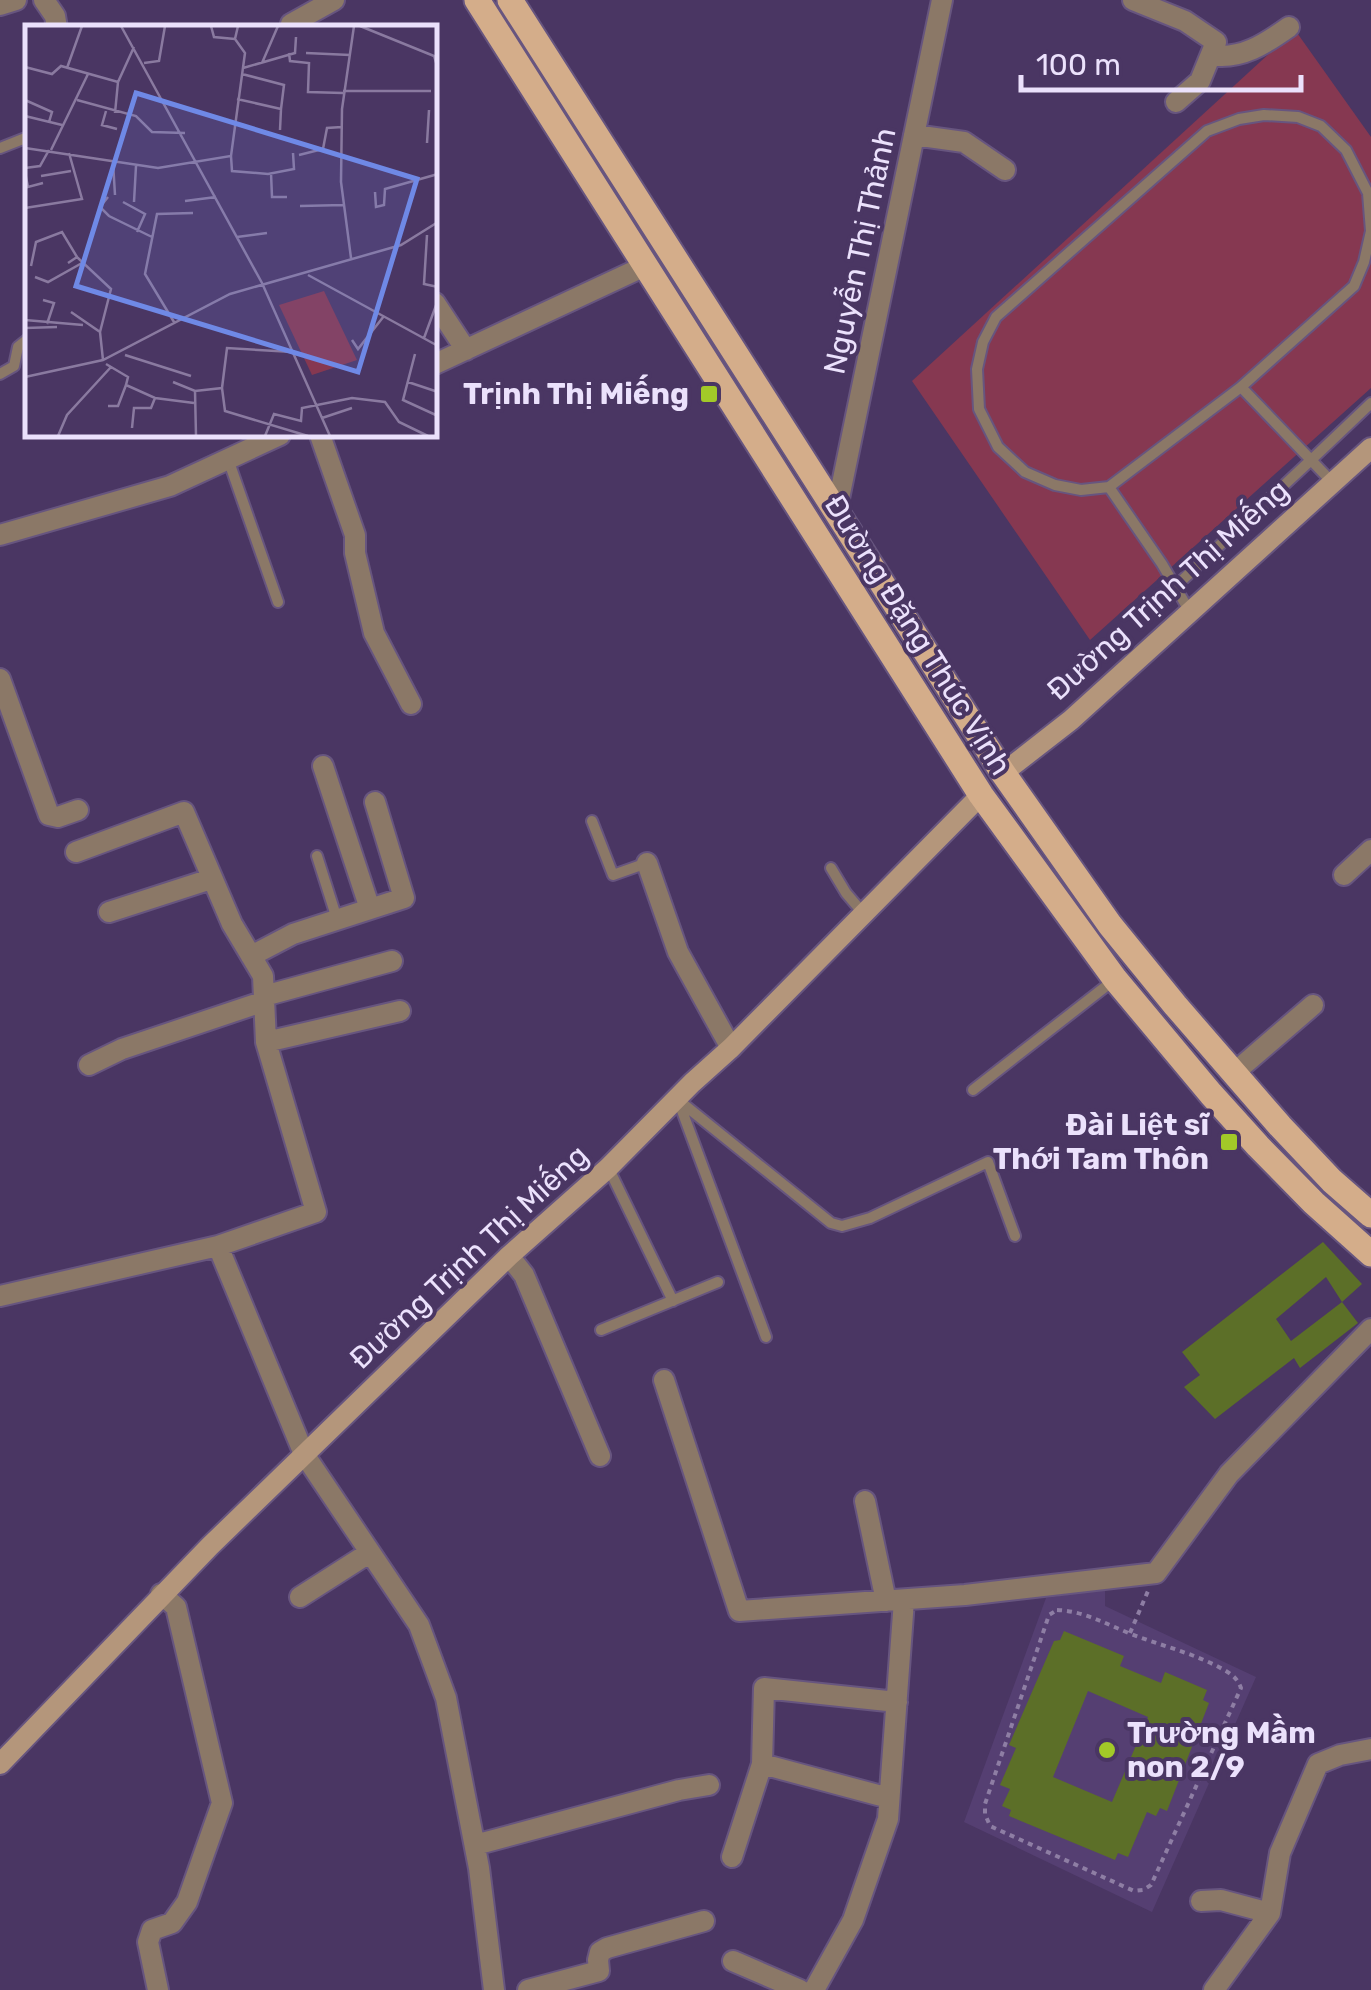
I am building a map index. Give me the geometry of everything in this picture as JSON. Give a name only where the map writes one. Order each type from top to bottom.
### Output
[{"type":"main road","name":"Đường Đặng Thúc Vịnh","points":[[478,0],[981,795],[1115,979],[1258,1146],[1371,1254]]},
{"type":"main road","name":"Đường Đặng Thúc Vịnh","points":[[515,1],[1003,773],[1110,924],[1175,1005],[1332,1180],[1371,1216]]},
{"type":"main road","name":"Đường Trịnh Thị Miếng","points":[[1003,773],[1072,720],[1332,482],[1369,458]]},
{"type":"main road","points":[[981,795],[1003,773]]},
{"type":"main road","name":"Đường Trịnh Thị Miếng","points":[[0,1764],[162,1594],[509,1256],[608,1168],[981,795]]},
{"type":"street","points":[[0,5],[16,0]]},
{"type":"street","points":[[44,0],[56,25]]},
{"type":"street","points":[[291,24],[334,0]]},
{"type":"street","name":"Nguyễn Thị Thảnh","points":[[836,513],[942,0]]},
{"type":"street","points":[[1133,0],[1185,21],[1216,42],[1200,81],[1176,102]]},
{"type":"street","points":[[1211,55],[1236,56],[1289,27]]},
{"type":"street","points":[[914,135],[964,142],[1005,170]]},
{"type":"street","points":[[438,363],[645,266]]},
{"type":"street","points":[[438,308],[466,350]]},
{"type":"street","points":[[0,535],[170,486],[274,438]]},
{"type":"street","points":[[321,438],[355,535],[355,553],[374,634],[410,704]]},
{"type":"street","points":[[0,679],[48,815],[58,817],[78,810]]},
{"type":"street","points":[[323,766],[370,910]]},
{"type":"street","points":[[251,956],[293,934],[404,898],[375,802]]},
{"type":"street","points":[[0,1296],[218,1246],[316,1212],[266,1042],[263,976],[232,924],[184,812],[76,852]]},
{"type":"street","points":[[1344,874],[1371,850]]},
{"type":"street","points":[[647,863],[678,952],[731,1048]]},
{"type":"street","points":[[109,912],[211,879]]},
{"type":"street","points":[[90,1065],[122,1049],[265,998],[392,961]]},
{"type":"street","points":[[1234,1073],[1313,1005]]},
{"type":"street","points":[[266,1042],[400,1011]]},
{"type":"street","points":[[218,1246],[304,1454],[418,1626],[446,1698],[474,1844],[494,1990]]},
{"type":"street","points":[[509,1256],[524,1276],[600,1456]]},
{"type":"street","points":[[664,1380],[740,1611],[966,1595],[1156,1572],[1229,1474],[1371,1329]]},
{"type":"street","points":[[814,1990],[853,1920],[888,1819],[897,1702],[895,1600],[865,1502]]},
{"type":"street","points":[[300,1597],[370,1553]]},
{"type":"street","points":[[158,1990],[148,1942],[152,1930],[172,1923],[187,1902],[222,1803],[176,1606],[162,1594]]},
{"type":"street","points":[[732,1857],[762,1764],[764,1688],[897,1702]]},
{"type":"street","points":[[1214,1990],[1270,1913],[1280,1853],[1318,1764],[1340,1754],[1371,1749]]},
{"type":"street","points":[[762,1764],[890,1798]]},
{"type":"street","points":[[474,1844],[709,1785]]},
{"type":"street","points":[[1202,1901],[1221,1900],[1270,1913]]},
{"type":"street","points":[[528,1990],[599,1972],[600,1952],[607,1948],[704,1921]]},
{"type":"street","points":[[733,1961],[800,1990]]},
{"type":"lane","points":[[1264,115],[1298,117],[1321,126],[1346,150],[1368,193],[1368,246],[1354,286],[1241,387],[1108,486],[1081,490],[1055,485],[1025,472],[998,447],[979,409],[977,368],[982,342],[996,317],[1207,131],[1264,115]]},
{"type":"lane","points":[[0,148],[25,139]]},
{"type":"lane","points":[[0,374],[14,366],[18,346],[25,341]]},
{"type":"lane","points":[[1241,387],[1332,482]]},
{"type":"lane","points":[[1176,586],[1371,403]]},
{"type":"lane","points":[[228,459],[278,602]]},
{"type":"lane","points":[[1108,486],[1191,612]]},
{"type":"lane","points":[[592,821],[613,875],[647,863]]},
{"type":"lane","points":[[317,856],[337,920]]},
{"type":"lane","points":[[830,868],[864,914]]},
{"type":"lane","points":[[973,1090],[1115,979]]},
{"type":"lane","points":[[677,1099],[831,1224],[842,1226],[870,1218],[988,1162],[1015,1236]]},
{"type":"lane","points":[[677,1099],[766,1337]]},
{"type":"lane","points":[[608,1168],[672,1302]]},
{"type":"lane","points":[[601,1330],[718,1282]]},
{"type":"path","points":[[1130,1634],[1156,1572]]},
{"type":"path","points":[[1057,1610],[1072,1611],[1130,1634],[1226,1671],[1242,1688],[1150,1885],[1134,1891],[990,1826],[986,1814],[986,1804],[1049,1616],[1057,1610]]},
{"type":"shaded area","points":[[1295,30],[1371,137],[1371,388],[1090,640],[912,381]]},
{"type":"shaded area","name":"Trường Mầm non 2/9","points":[[1105,1589],[1105,1606],[1256,1677],[1152,1912],[964,1822],[1046,1598]]},
{"type":"building","points":[[1323,1242],[1362,1284],[1342,1302],[1358,1323],[1300,1368],[1294,1358],[1215,1419],[1184,1387],[1200,1375],[1182,1352]],"holes":[[[1326,1277],[1342,1302],[1291,1341],[1276,1319]]]},
{"type":"building","points":[[1064,1631],[1124,1656],[1120,1666],[1161,1683],[1165,1672],[1207,1690],[1203,1700],[1209,1703],[1167,1811],[1160,1808],[1156,1816],[1147,1812],[1128,1857],[1118,1853],[1115,1860],[1009,1816],[1011,1810],[1002,1806],[1010,1789],[1000,1785],[1016,1748],[1009,1745],[1054,1641],[1060,1640]],"holes":[[[1088,1691],[1148,1717],[1112,1802],[1053,1777]]]},
{"type":"place","name":"Trịnh Thị Miếng","points":[[709,394]]},
{"type":"place","name":"Đài Liệt sĩ Thới Tam Thôn","points":[[1229,1142]]},
{"type":"place","name":"Trường Mầm non 2/9","points":[[1107,1750]]}]
